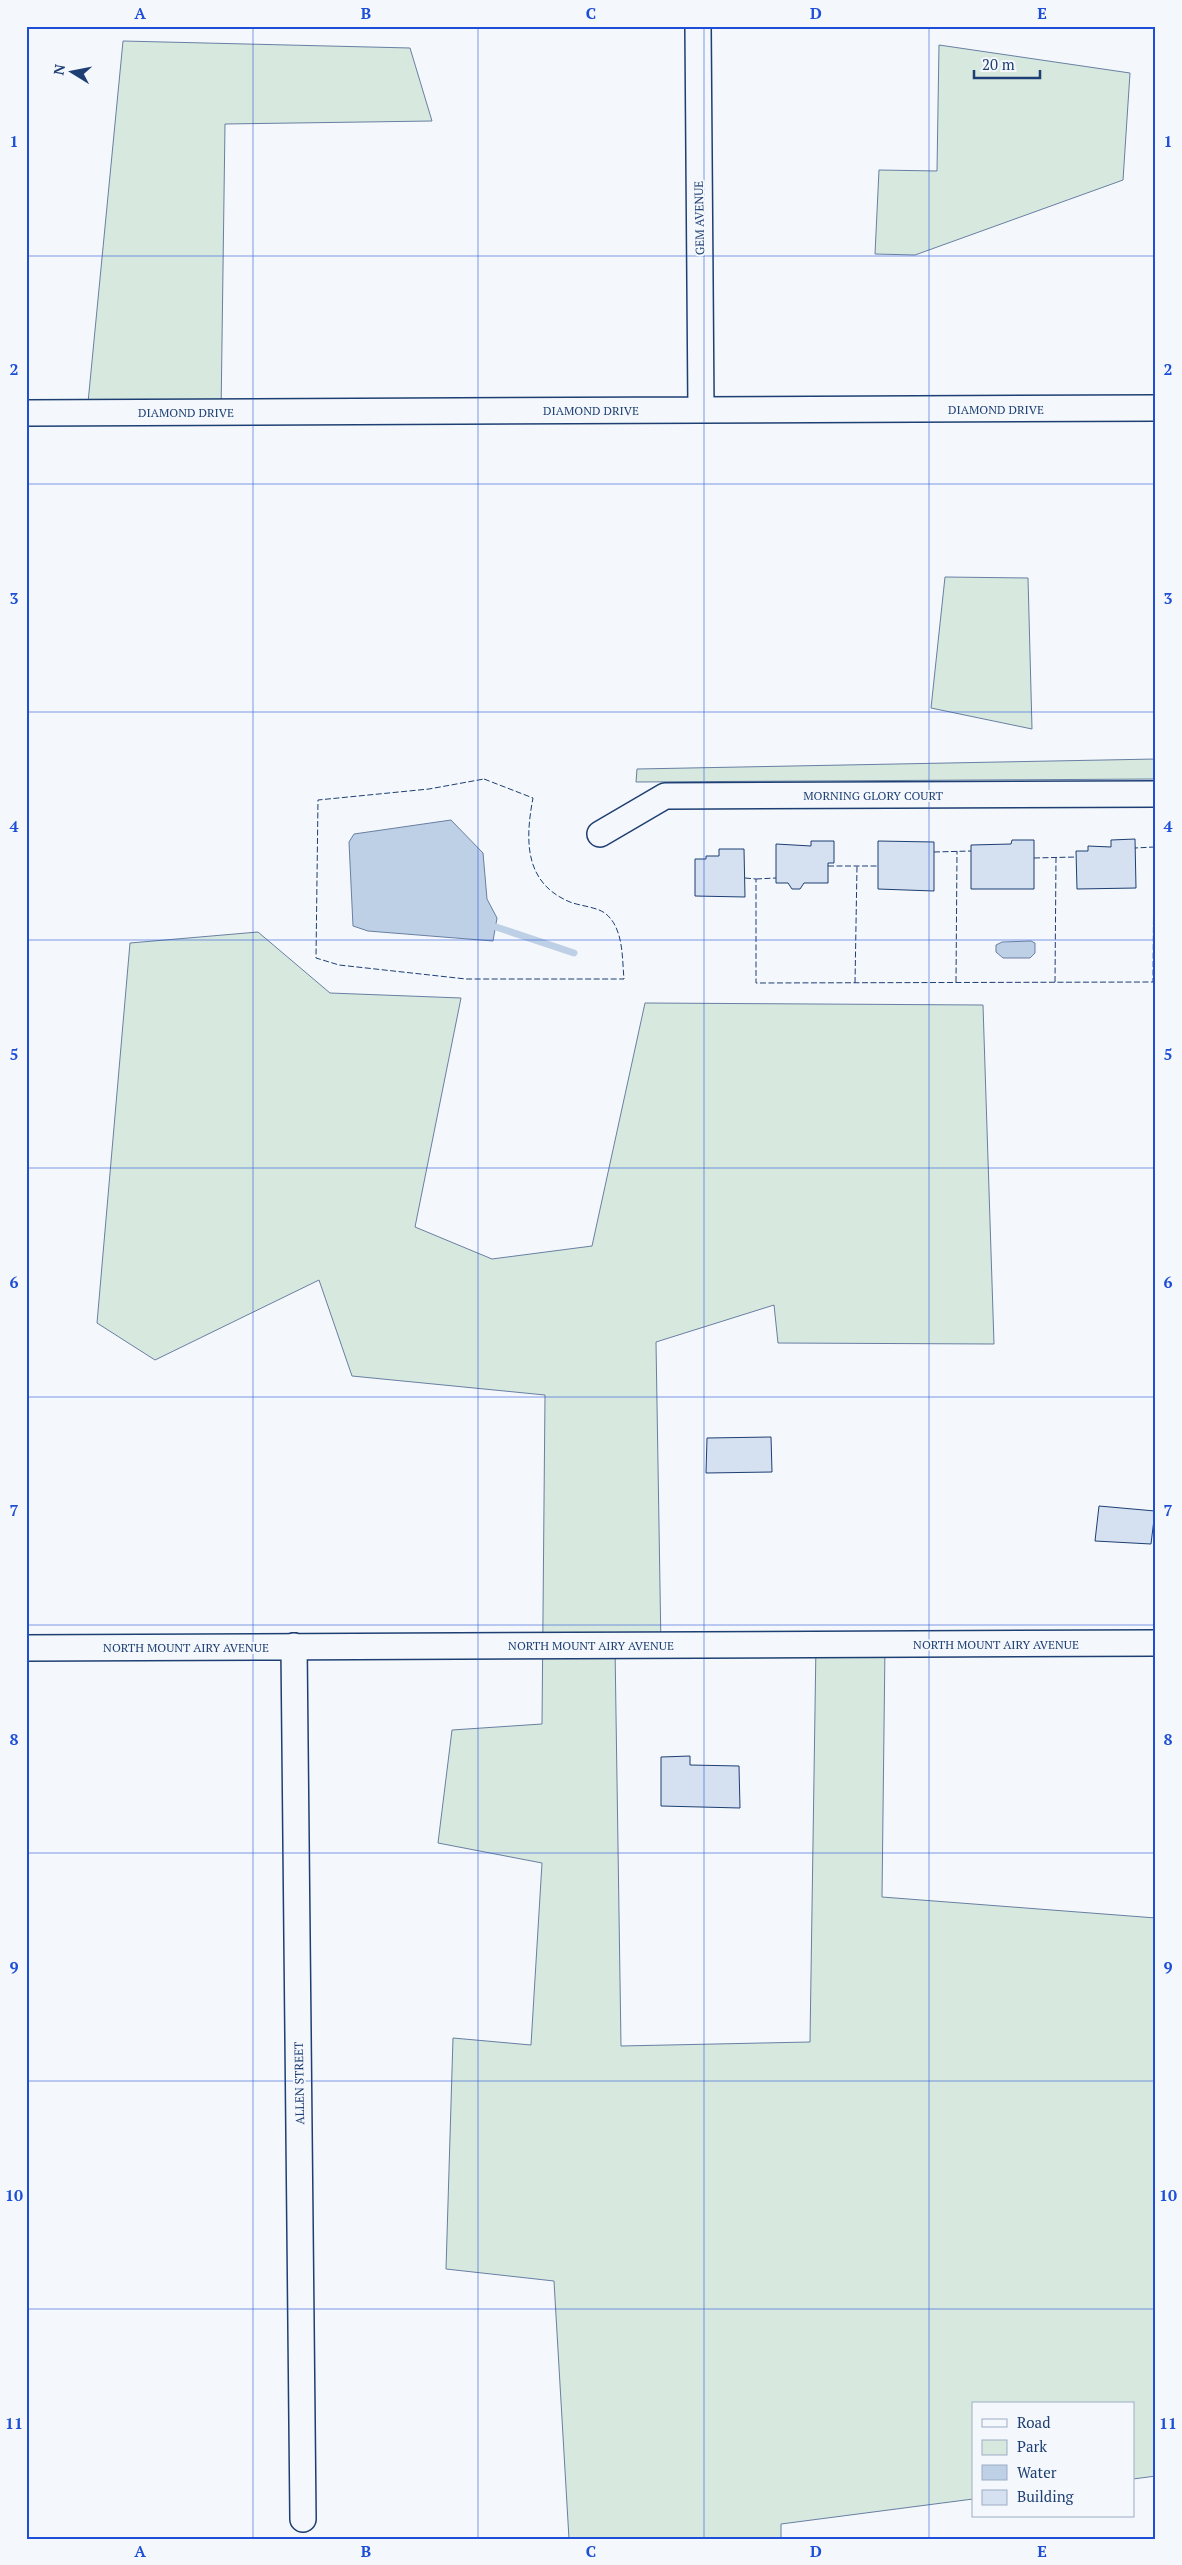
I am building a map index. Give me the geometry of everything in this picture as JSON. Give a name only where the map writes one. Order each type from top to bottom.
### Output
[{"type":"street","name":"GEM AVENUE","points":[[698,26],[701,410]]},
{"type":"street","name":"DIAMOND DRIVE","points":[[26,413],[1156,408]]},
{"type":"street","name":"MORNING GLORY COURT","points":[[600,834],[665,796],[1156,794]]},
{"type":"street","name":"NORTH MOUNT AIRY AVENUE","points":[[26,1648],[1156,1643]]},
{"type":"street","name":"ALLEN STREET","points":[[294,1646],[303,2519]]},
{"type":"green space","points":[[123,41],[410,48],[432,121],[225,124],[221,414],[87,413]]},
{"type":"green space","points":[[939,45],[1130,73],[1123,180],[915,255],[875,254],[879,170],[937,171]]},
{"type":"green space","points":[[945,577],[1028,578],[1032,729],[931,708]]},
{"type":"green space","points":[[1156,759],[1156,779],[636,782],[637,769]]},
{"type":"green space","points":[[258,932],[330,993],[461,998],[415,1227],[492,1259],[592,1246],[645,1003],[983,1005],[994,1344],[778,1343],[774,1305],[656,1342],[661,1648],[615,1647],[621,2046],[810,2042],[816,1643],[885,1645],[882,1897],[1156,1918],[1156,2476],[1134,2479],[1134,2402],[972,2402],[972,2499],[781,2524],[781,2539],[569,2539],[554,2281],[446,2269],[453,2038],[531,2045],[542,1863],[438,1843],[452,1730],[542,1724],[545,1395],[352,1376],[319,1280],[155,1360],[97,1323],[130,943]]},
{"type":"water","points":[[451,820],[483,853],[487,899],[497,918],[493,941],[368,931],[353,926],[349,842],[354,834]]},
{"type":"water","points":[[1031,941],[1035,943],[1035,953],[1030,958],[1003,958],[996,952],[996,945],[1002,942]]},
{"type":"building","points":[[1135,839],[1136,888],[1077,889],[1076,851],[1088,851],[1088,846],[1111,847],[1111,840]]},
{"type":"building","points":[[1012,840],[1034,840],[1034,889],[971,889],[971,845],[1011,844]]},
{"type":"building","points":[[811,841],[834,841],[834,863],[828,863],[828,883],[804,883],[800,889],[792,889],[788,883],[776,883],[776,844],[811,846]]},
{"type":"building","points":[[878,841],[934,842],[934,891],[878,889]]},
{"type":"building","points":[[719,849],[744,849],[745,897],[695,896],[695,859],[706,859],[706,856],[719,856]]},
{"type":"building","points":[[771,1437],[772,1472],[706,1473],[707,1438]]},
{"type":"building","points":[[1099,1506],[1155,1511],[1151,1544],[1095,1541]]},
{"type":"building","points":[[690,1756],[690,1765],[739,1766],[740,1808],[661,1806],[661,1757]]},
{"type":"waterway","points":[[496,927],[574,953]]},
{"type":"fence","points":[[484,779],[533,798],[530,814],[529,844],[531,859],[536,872],[544,884],[555,894],[570,902],[603,912],[612,920],[621,945],[624,979],[466,979],[339,965],[316,958],[318,800],[429,789],[484,779]]},
{"type":"fence","points":[[745,878],[756,879],[756,983],[1153,982],[1154,847],[1135,848]]},
{"type":"fence","points":[[956,982],[957,851]]},
{"type":"fence","points":[[934,852],[971,851]]},
{"type":"fence","points":[[1055,982],[1056,857]]},
{"type":"fence","points":[[1034,858],[1076,857]]},
{"type":"fence","points":[[828,866],[878,866]]},
{"type":"fence","points":[[855,983],[857,866]]},
{"type":"fence","points":[[756,879],[776,878]]}]
